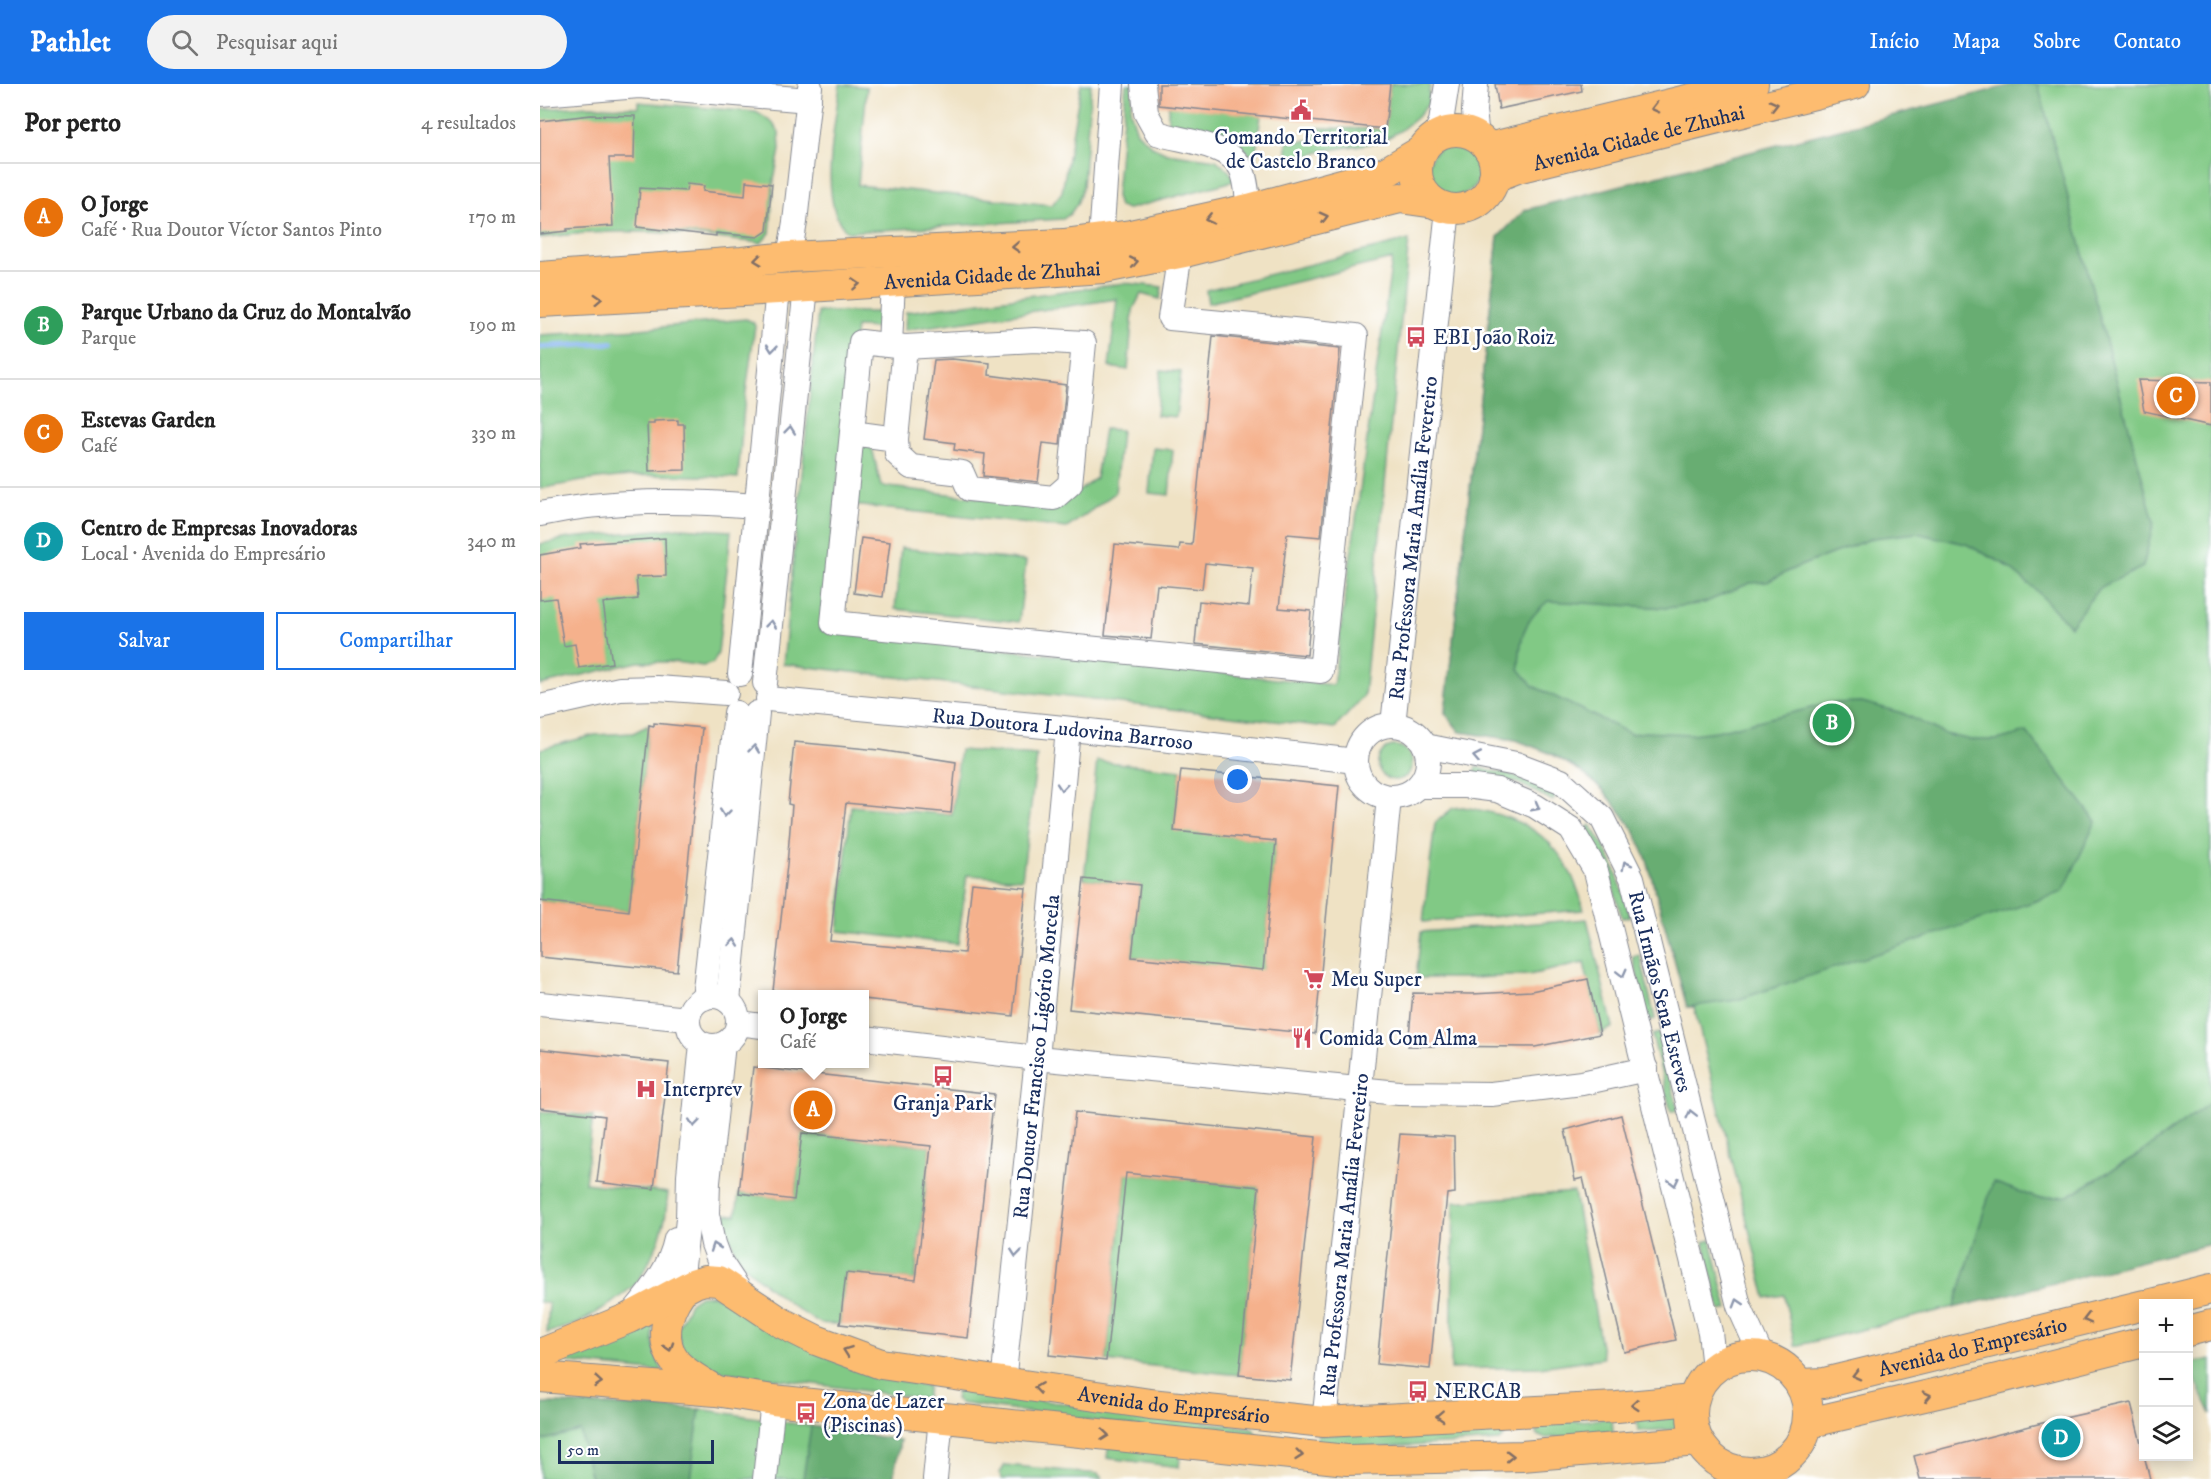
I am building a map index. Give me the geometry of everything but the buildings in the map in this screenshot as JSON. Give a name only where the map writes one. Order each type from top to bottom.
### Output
[{"type":"main road","name":"Avenida Cidade de Zhuhai","points":[[1482,142],[1753,84]]},
{"type":"main road","name":"Avenida Cidade de Zhuhai","points":[[1494,177],[1517,168],[1855,84]]},
{"type":"main road","points":[[1455,131],[1466,132],[1482,142],[1495,167],[1490,188],[1483,198],[1461,209],[1442,206],[1426,195],[1420,185],[1418,167],[1428,144],[1444,133],[1455,131]]},
{"type":"main road","name":"Avenida Cidade de Zhuhai","points":[[540,277],[789,257],[1064,244],[1101,239],[1167,228],[1250,209],[1386,172],[1428,144]]},
{"type":"main road","name":"Avenida Cidade de Zhuhai","points":[[540,302],[1104,268],[1180,253],[1400,198],[1442,206]]},
{"type":"main road","name":"Avenida do Empresário","points":[[540,1354],[629,1318],[705,1280],[719,1281],[782,1323],[816,1340],[881,1364],[1150,1404],[1324,1422],[1617,1407],[1693,1400]]},
{"type":"main road","points":[[2171,1299],[2211,1289]]},
{"type":"main road","name":"Avenida do Empresário","points":[[680,1293],[670,1306],[667,1318],[666,1342],[670,1353],[689,1374],[716,1390]]},
{"type":"main road","name":"Avenida do Empresário","points":[[1800,1384],[1824,1383],[2139,1306]]},
{"type":"main road","points":[[2193,1330],[2211,1325]]},
{"type":"main road","name":"Avenida do Empresário","points":[[1808,1423],[2139,1343]]},
{"type":"main road","points":[[1742,1356],[1762,1357],[1780,1364],[1800,1384],[1809,1410],[1808,1423],[1799,1446],[1780,1472],[1771,1469],[1744,1476],[1716,1462],[1698,1441],[1694,1430],[1693,1400],[1714,1368],[1723,1362],[1742,1356]]},
{"type":"main road","points":[[941,1418],[944,1374]]},
{"type":"main road","name":"Avenida do Empresário","points":[[540,1377],[716,1390],[773,1400],[1347,1460],[1522,1456],[1698,1441]]},
{"type":"street","points":[[1101,239],[1112,84]]},
{"type":"street","points":[[1143,84],[1146,113],[1157,133],[1175,139],[1207,144],[1227,154],[1241,168],[1250,209]]},
{"type":"street","points":[[1428,144],[1441,122],[1447,84]]},
{"type":"street","points":[[1476,84],[1474,111],[1482,142]]},
{"type":"street","points":[[540,94],[639,86],[810,92],[789,257]]},
{"type":"street","name":"Rua Professora Maria Amália Fevereiro","points":[[1393,725],[1442,206]]},
{"type":"street","points":[[893,281],[898,346],[897,454],[911,467],[962,473],[969,489],[1054,498],[1070,484],[1084,343],[1035,340],[898,346],[861,342],[833,622],[1321,671],[1356,336],[1170,318],[1180,253]]},
{"type":"street","points":[[750,700],[729,682],[740,674],[756,506],[792,288]]},
{"type":"street","points":[[728,1001],[750,700],[792,288]]},
{"type":"street","points":[[852,433],[896,439]]},
{"type":"street","points":[[540,514],[606,504],[671,502],[756,506]]},
{"type":"street","name":"Rua Doutora Ludovina Barroso","points":[[540,706],[620,689],[657,688],[750,700],[1068,729],[1356,761]]},
{"type":"street","points":[[704,998],[750,700]]},
{"type":"street","points":[[1393,725],[1412,731],[1425,746],[1428,767],[1425,777],[1409,794],[1389,798],[1373,792],[1358,774],[1356,761],[1358,750],[1363,740],[1371,732],[1381,727],[1393,725]]},
{"type":"street","name":"Rua Doutor Francisco Ligório Morcela","points":[[1003,1383],[1068,729]]},
{"type":"street","name":"Rua Irmãos Sena Esteves","points":[[1425,746],[1516,764],[1561,782],[1602,818],[1632,878],[1738,1306],[1762,1357]]},
{"type":"street","name":"Rua Irmãos Sena Esteves","points":[[1419,786],[1466,786],[1497,790],[1535,806],[1571,829],[1596,871],[1710,1332],[1714,1368]]},
{"type":"street","name":"Rua Professora Maria Amália Fevereiro","points":[[1324,1422],[1389,798]]},
{"type":"street","points":[[721,997],[728,1001],[737,1014],[738,1023],[732,1038],[713,1044],[691,1032],[688,1019],[692,1008],[704,998],[721,997]]},
{"type":"street","points":[[540,1004],[688,1019]]},
{"type":"street","points":[[738,1023],[758,1026]]},
{"type":"street","points":[[869,1039],[1037,1058],[1399,1093],[1491,1094],[1582,1083],[1646,1069]]},
{"type":"street","points":[[629,1318],[660,1280],[674,1248],[713,1044]]},
{"type":"street","points":[[713,1044],[707,1214],[719,1260],[744,1298]]},
{"type":"street","points":[[680,1293],[688,1219],[689,1175]]},
{"type":"street","points":[[765,1479],[773,1400]]},
{"type":"street","points":[[935,1479],[941,1418]]},
{"type":"green space","points":[[840,84],[867,87],[858,185],[1052,205],[1062,192],[1081,84],[1091,84],[1083,186],[1077,204],[1063,219],[848,232],[838,220],[830,184],[832,140]]},
{"type":"green space","points":[[1126,84],[1133,84],[1130,110],[1137,132],[1152,146],[1167,153],[1216,160],[1229,171],[1234,181],[1128,209],[1119,207],[1116,196]]},
{"type":"green space","points":[[1390,84],[1430,84],[1428,104],[1400,131],[1380,142],[1323,151],[1287,163],[1287,142],[1313,140],[1316,128],[1385,129]]},
{"type":"green space","points":[[2015,84],[2038,84],[2154,522],[2143,567],[2099,588],[2070,626],[2035,589],[2004,564],[1966,544],[1916,533],[1873,538],[1795,568],[1767,582],[1750,583],[1704,603],[1667,608],[1548,601],[1533,616],[1524,631],[1519,669],[1533,686],[1631,734],[1645,732],[1691,734],[1717,731],[1831,703],[1862,702],[1902,713],[1945,734],[1971,740],[1997,740],[2027,732],[2096,821],[2063,892],[1737,1000],[1687,1007],[1647,860],[1634,830],[1604,791],[1582,772],[1552,754],[1516,740],[1460,732],[1445,713],[1498,237],[1525,210]]},
{"type":"green space","points":[[2017,84],[2211,84],[2211,1244],[1795,1346],[1784,1295],[1766,1298],[1694,1007],[1687,1007],[1647,860],[1634,830],[1604,791],[1582,772],[1552,754],[1516,740],[1460,732],[1445,713],[1498,237]]},
{"type":"green space","points":[[638,102],[756,112],[772,122],[779,132],[780,150],[774,180],[770,233],[761,243],[681,234],[637,232],[588,233],[540,238],[540,109],[589,106],[638,107]]},
{"type":"green space","points":[[1168,105],[1261,115],[1255,159],[1237,142],[1224,135],[1168,125]]},
{"type":"green space","points":[[1449,144],[1459,144],[1473,151],[1480,170],[1473,189],[1459,196],[1449,196],[1439,192],[1432,185],[1428,175],[1428,165],[1432,155],[1439,148]]},
{"type":"green space","points":[[1409,240],[1364,696],[1335,728],[783,664],[818,312],[881,312],[880,328],[856,327],[821,630],[1333,685],[1392,259],[1208,303],[1206,290]]},
{"type":"green space","points":[[1125,283],[1162,287],[1160,299],[1141,294],[1133,310],[1128,370],[1109,367],[1117,299],[905,330],[906,312]]},
{"type":"green space","points":[[746,319],[753,322],[755,326],[744,407],[738,478],[683,475],[627,476],[540,489],[540,335]]},
{"type":"green space","points":[[1161,370],[1181,372],[1176,417],[1156,415]]},
{"type":"green space","points":[[1104,429],[1121,430],[1115,493],[1067,528],[853,505],[861,442],[871,443],[881,486],[1058,507],[1096,478]]},
{"type":"green space","points":[[1153,448],[1173,450],[1169,495],[1149,493]]},
{"type":"green space","points":[[680,528],[731,531],[718,653],[713,663],[703,666],[675,662],[638,662],[540,685],[540,544],[569,538]]},
{"type":"green space","points":[[901,548],[1026,561],[1019,622],[895,609]]},
{"type":"green space","points":[[649,725],[629,911],[540,901],[540,749],[594,735],[633,733]]},
{"type":"green space","points":[[1395,746],[1407,751],[1412,763],[1407,775],[1395,780],[1383,775],[1378,763],[1383,751]]},
{"type":"green space","points":[[960,750],[1037,756],[1022,879],[967,875],[958,944],[838,931],[851,806],[952,815]]},
{"type":"green space","points":[[1097,761],[1181,770],[1174,830],[1276,841],[1263,971],[1132,957],[1140,885],[1084,879]]},
{"type":"green space","points":[[1476,767],[1520,777],[1556,795],[1553,801],[1518,783],[1475,775]]},
{"type":"green space","points":[[1463,807],[1508,818],[1542,837],[1556,850],[1567,867],[1577,886],[1584,910],[1423,922],[1435,823],[1453,808]]},
{"type":"green space","points":[[1590,825],[1610,858],[1630,917],[1622,918],[1607,865],[1585,830]]},
{"type":"green space","points":[[1587,919],[1613,1027],[1600,1034],[1584,963],[1529,975],[1416,978],[1421,932]]},
{"type":"green space","points":[[1640,955],[1655,1019],[1648,1021],[1633,957]]},
{"type":"green space","points":[[1659,1033],[1678,1110],[1671,1112],[1652,1035]]},
{"type":"green space","points":[[2211,1102],[2211,1244],[1954,1308],[1993,1182],[2037,1198],[2068,1196],[2139,1154]]},
{"type":"green space","points":[[540,1112],[593,1116],[585,1183],[668,1193],[665,1219],[659,1240],[636,1284],[612,1303],[579,1323],[547,1333],[549,1304],[540,1302]]},
{"type":"green space","points":[[802,1133],[931,1146],[915,1280],[846,1273],[840,1324],[821,1323],[812,1319],[752,1272],[737,1255],[724,1214],[736,1215],[739,1193],[794,1200]]},
{"type":"green space","points":[[1126,1173],[1259,1187],[1239,1375],[1106,1361]]},
{"type":"green space","points":[[1574,1192],[1603,1358],[1540,1367],[1451,1369],[1454,1202]]},
{"type":"green space","points":[[1711,1240],[1728,1309],[1720,1311],[1704,1242]]},
{"type":"green space","points":[[713,1295],[890,1378],[928,1386],[926,1399],[703,1369],[684,1356],[677,1329],[690,1303],[700,1296]]},
{"type":"green space","points":[[654,1315],[654,1344],[663,1372],[573,1363],[566,1360],[569,1354]]},
{"type":"green space","points":[[2211,1359],[2211,1414],[2193,1375],[2193,1363]]},
{"type":"green space","points":[[961,1390],[1252,1428],[1256,1434],[1249,1442],[959,1403],[955,1400],[956,1393]]},
{"type":"green space","points":[[553,1403],[700,1409],[900,1440],[893,1479],[540,1479],[540,1405]]},
{"type":"green space","points":[[553,1403],[700,1409],[690,1479],[591,1479],[580,1431],[540,1441],[540,1405]]},
{"type":"green space","points":[[1677,1411],[1678,1429],[1638,1431],[1637,1417]]},
{"type":"green space","points":[[1612,1418],[1613,1433],[1544,1438],[1537,1435],[1537,1429],[1542,1424]]},
{"type":"green space","points":[[811,1426],[900,1440],[893,1479],[803,1479]]},
{"type":"green space","points":[[1497,1426],[1503,1430],[1504,1436],[1499,1441],[1389,1447],[1322,1446],[1316,1442],[1318,1435]]},
{"type":"green space","points":[[1109,1442],[1181,1450],[1179,1467],[1107,1458]]},
{"type":"green space","points":[[1005,1465],[1098,1474],[1103,1479],[1001,1479],[1000,1473]]},
{"type":"waterway","points":[[540,347],[612,343]]},
{"type":"place","name":"Comando Territorial de Castelo Branco","points":[[1301,110]]},
{"type":"place","name":"EBI João Roiz","points":[[1416,337]]},
{"type":"place","name":"Estevas Garden","points":[[2176,396]]},
{"type":"place","name":"Parque Urbano da Cruz do Montalvão","points":[[1832,723]]},
{"type":"place","name":"Meu Super","points":[[1314,979]]},
{"type":"place","name":"Comida Com Alma","points":[[1302,1038]]},
{"type":"place","name":"Granja Park","points":[[943,1076]]},
{"type":"place","name":"Interprev","points":[[646,1089]]},
{"type":"place","name":"O Jorge","points":[[813,1110]]},
{"type":"place","name":"NERCAB","points":[[1418,1391]]},
{"type":"place","name":"Zona de Lazer (Piscinas)","points":[[806,1413]]},
{"type":"place","name":"Centro de Empresas Inovadoras","points":[[2061,1438]]}]
